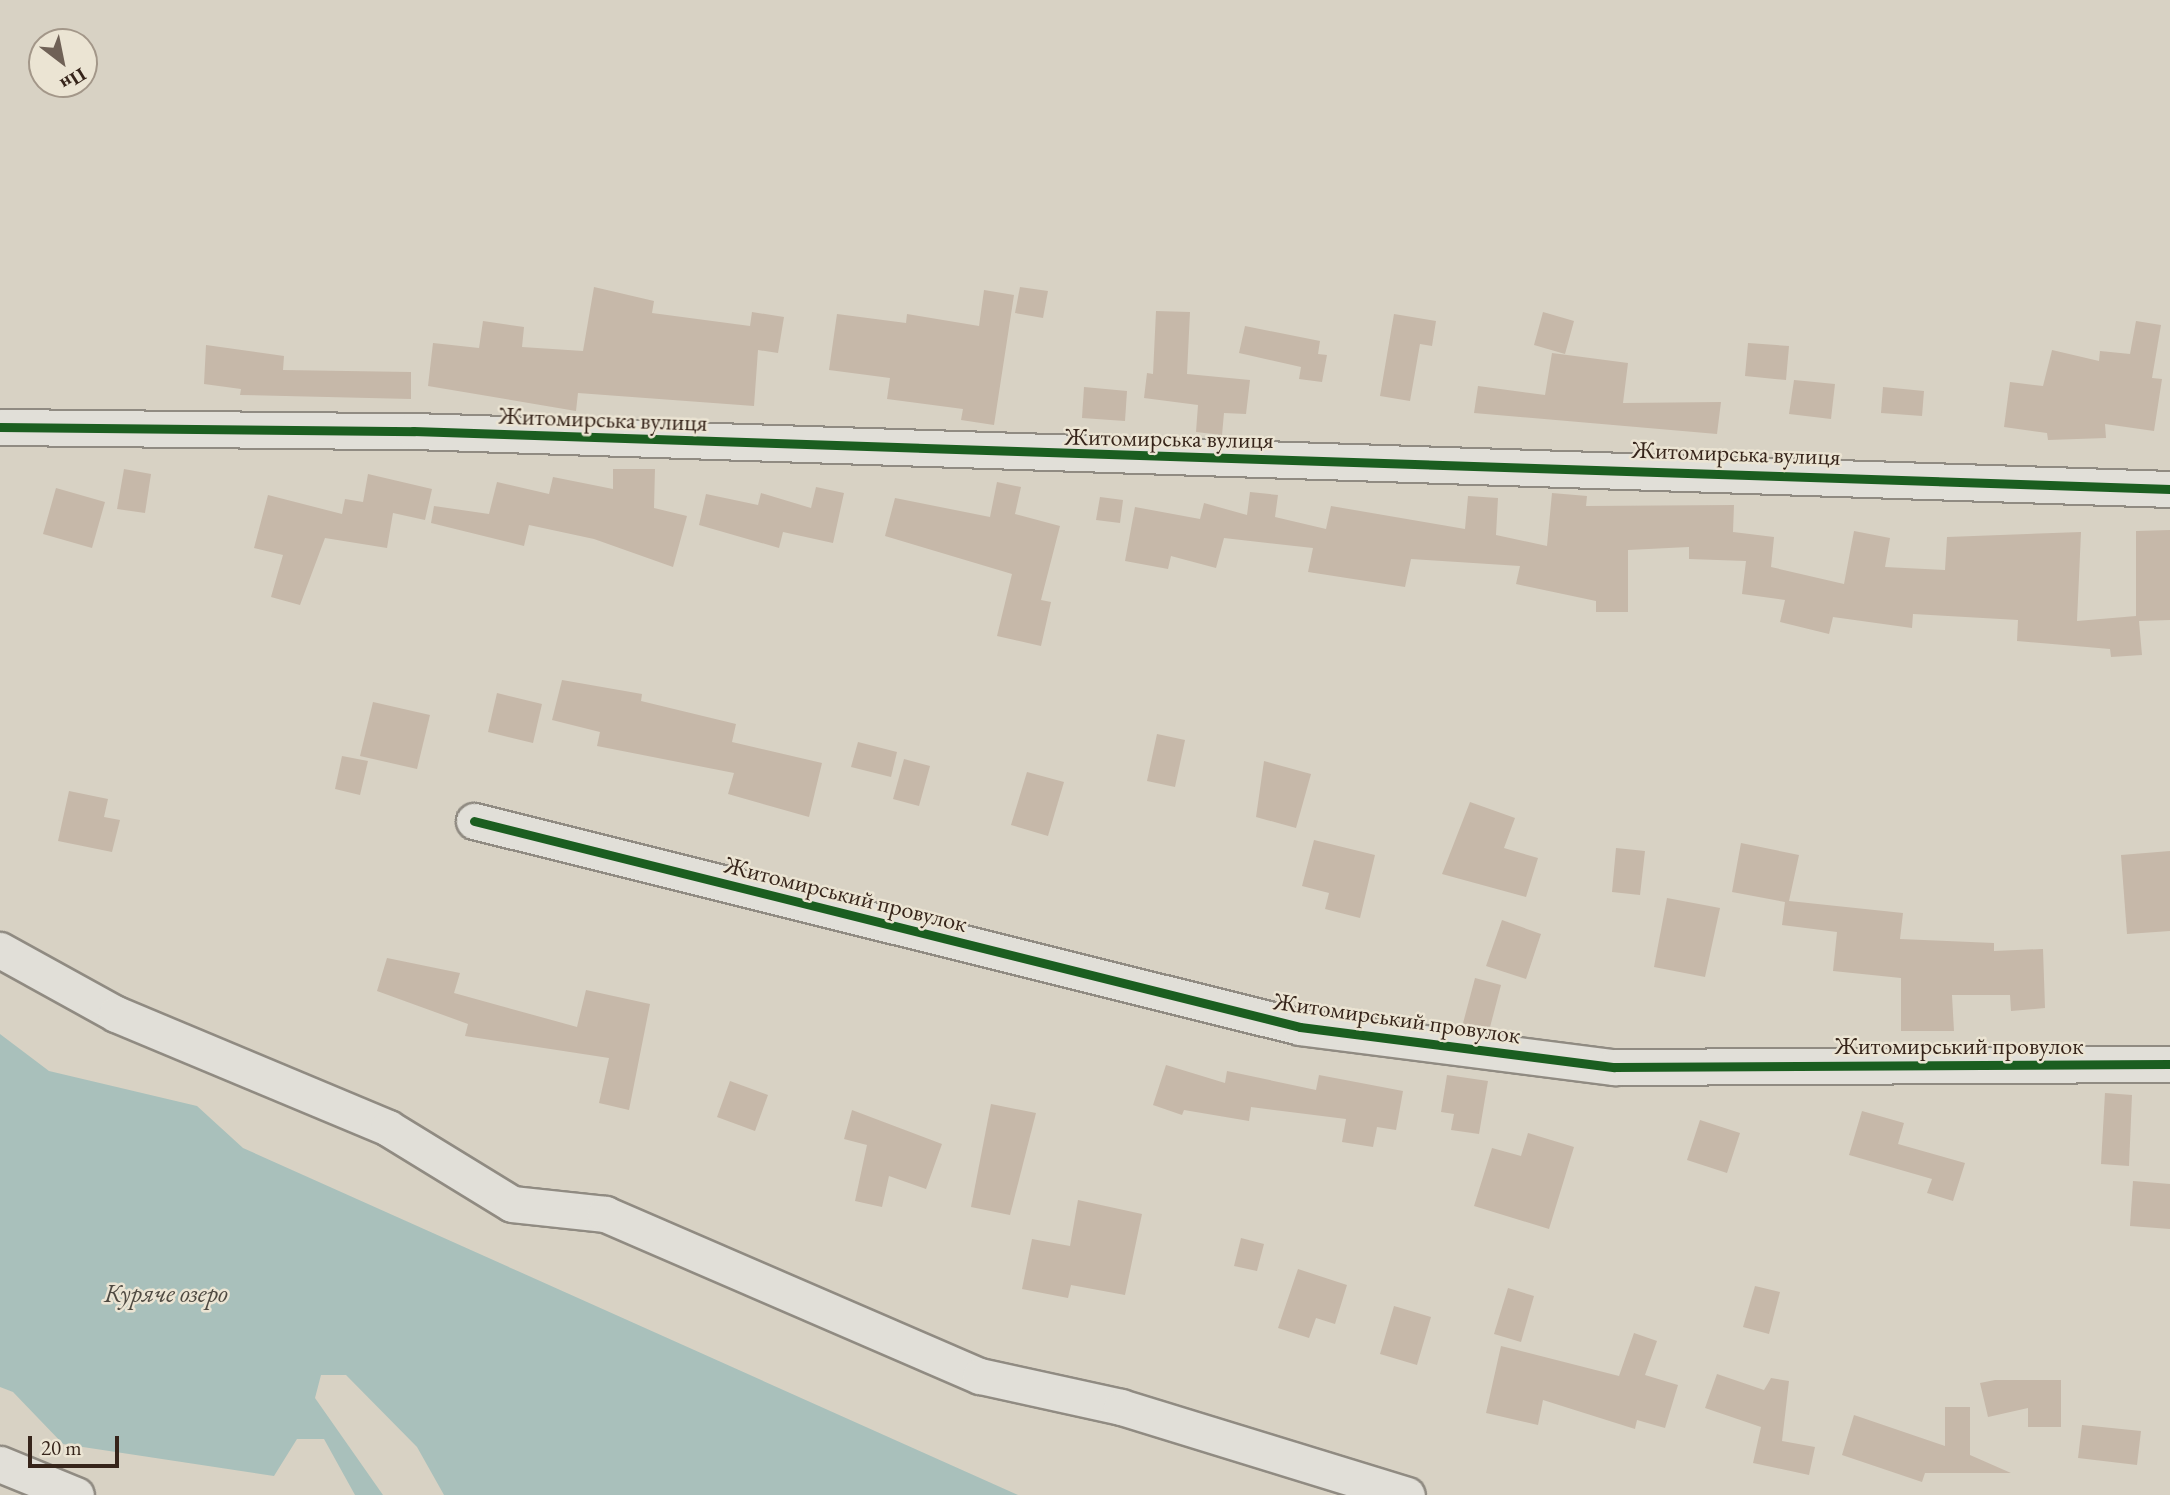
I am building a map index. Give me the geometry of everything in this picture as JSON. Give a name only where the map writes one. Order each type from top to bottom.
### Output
[{"type":"street","name":"Житомирська вулиця","points":[[0,428],[413,431],[2170,489]]},
{"type":"street","name":"Житомирський провулок","points":[[474,821],[1300,1027],[1614,1068],[2170,1064]]},
{"type":"street","points":[[0,950],[116,1014],[388,1128],[512,1204],[605,1214],[980,1376],[1121,1407],[1407,1495]]},
{"type":"street","points":[[0,1464],[76,1495]]},
{"type":"water","name":"Куряче озеро","points":[[0,1034],[49,1071],[197,1106],[243,1148],[1018,1495],[444,1495],[417,1447],[346,1375],[321,1375],[315,1398],[383,1495],[355,1495],[324,1439],[297,1439],[274,1476],[63,1444],[13,1392],[0,1387]]},
{"type":"building","points":[[594,287],[654,301],[652,313],[750,326],[752,312],[784,317],[778,353],[758,350],[754,406],[578,393],[576,411],[428,386],[433,343],[479,348],[483,321],[524,327],[522,347],[583,351]]},
{"type":"building","points":[[1020,287],[1048,291],[1043,318],[1015,313]]},
{"type":"building","points":[[984,290],[1014,295],[994,425],[961,420],[963,409],[887,399],[890,378],[829,370],[837,314],[906,323],[907,314],[979,326]]},
{"type":"building","points":[[1156,311],[1190,312],[1187,374],[1250,380],[1246,414],[1224,413],[1222,435],[1196,432],[1198,405],[1144,398],[1147,373],[1153,374]]},
{"type":"building","points":[[1543,312],[1574,321],[1565,354],[1534,345]]},
{"type":"building","points":[[1394,314],[1436,321],[1432,346],[1420,344],[1410,401],[1380,396]]},
{"type":"building","points":[[2136,321],[2161,325],[2152,378],[2162,379],[2154,431],[2105,424],[2106,438],[2048,440],[2047,433],[2004,427],[2010,382],[2043,386],[2052,350],[2099,361],[2100,351],[2130,354]]},
{"type":"building","points":[[1245,326],[1320,341],[1318,354],[1327,355],[1322,382],[1299,379],[1301,367],[1239,353]]},
{"type":"building","points":[[1748,343],[1789,346],[1786,380],[1745,376]]},
{"type":"building","points":[[206,345],[284,356],[283,370],[411,372],[411,399],[240,395],[241,389],[204,384]]},
{"type":"building","points":[[1552,353],[1628,363],[1623,403],[1721,402],[1717,434],[1474,413],[1478,386],[1545,395]]},
{"type":"building","points":[[1794,380],[1835,384],[1831,419],[1789,414]]},
{"type":"building","points":[[1084,387],[1127,391],[1125,421],[1082,418]]},
{"type":"building","points":[[1883,387],[1924,391],[1922,416],[1881,413]]},
{"type":"building","points":[[124,469],[151,474],[145,513],[117,509]]},
{"type":"building","points":[[613,469],[655,469],[654,508],[687,516],[673,567],[594,539],[529,525],[524,546],[431,523],[434,506],[489,514],[497,482],[549,494],[553,477],[613,489]]},
{"type":"building","points":[[368,474],[432,489],[425,520],[393,513],[387,548],[325,538],[300,605],[271,597],[283,555],[254,548],[268,495],[342,514],[345,499],[363,502]]},
{"type":"building","points":[[997,482],[1021,487],[1015,514],[1060,526],[1041,600],[1051,602],[1041,646],[997,636],[1012,574],[885,536],[895,498],[990,517]]},
{"type":"building","points":[[816,487],[844,493],[833,543],[783,532],[779,548],[699,525],[706,494],[758,505],[761,493],[811,508]]},
{"type":"building","points":[[56,488],[105,502],[92,548],[43,534]]},
{"type":"building","points":[[1250,492],[1278,495],[1275,517],[1326,529],[1331,506],[1465,529],[1468,496],[1498,498],[1496,535],[1547,546],[1552,493],[1587,496],[1586,506],[1734,505],[1733,532],[1774,537],[1771,567],[1844,584],[1854,531],[1890,538],[1885,567],[1945,570],[1947,537],[2081,532],[2077,621],[2136,616],[2136,531],[2170,530],[2170,620],[2139,621],[2142,655],[2111,657],[2110,649],[2017,641],[2018,620],[1913,614],[1912,628],[1833,617],[1829,634],[1780,622],[1785,600],[1742,594],[1746,561],[1689,559],[1689,547],[1628,550],[1628,612],[1596,612],[1596,601],[1516,584],[1520,566],[1411,559],[1405,587],[1308,572],[1313,548],[1224,538],[1216,568],[1171,556],[1168,569],[1125,561],[1135,507],[1200,519],[1204,503],[1247,515]]},
{"type":"building","points":[[1100,497],[1123,500],[1120,523],[1096,520]]},
{"type":"building","points":[[562,680],[642,694],[641,701],[736,724],[732,742],[822,763],[809,817],[728,794],[734,773],[597,746],[600,732],[552,720]]},
{"type":"building","points":[[497,693],[542,704],[533,743],[488,732]]},
{"type":"building","points":[[373,702],[430,715],[417,769],[360,756]]},
{"type":"building","points":[[1157,734],[1185,740],[1175,787],[1147,781]]},
{"type":"building","points":[[858,742],[897,752],[891,777],[851,767]]},
{"type":"building","points":[[342,756],[368,761],[360,795],[335,789]]},
{"type":"building","points":[[904,759],[930,766],[919,806],[893,799]]},
{"type":"building","points":[[1264,761],[1311,774],[1296,828],[1256,817]]},
{"type":"building","points":[[1027,772],[1064,782],[1048,836],[1011,825]]},
{"type":"building","points":[[69,791],[108,799],[104,817],[120,820],[112,852],[58,841]]},
{"type":"building","points":[[1470,802],[1515,818],[1504,848],[1538,858],[1526,897],[1442,874]]},
{"type":"building","points":[[1314,840],[1375,855],[1360,918],[1325,909],[1329,893],[1302,886]]},
{"type":"building","points":[[1741,843],[1799,855],[1789,901],[1903,913],[1900,939],[1994,943],[1994,951],[2043,949],[2045,1008],[2011,1011],[2010,995],[1952,995],[1954,1031],[1901,1031],[1901,978],[1833,971],[1837,932],[1782,925],[1785,902],[1732,892]]},
{"type":"building","points":[[1616,848],[1645,851],[1640,895],[1612,892]]},
{"type":"building","points":[[2170,851],[2170,931],[2127,934],[2121,855]]},
{"type":"building","points":[[1667,898],[1720,908],[1705,977],[1654,967]]},
{"type":"building","points":[[1502,920],[1541,934],[1526,979],[1486,966]]},
{"type":"building","points":[[387,958],[460,973],[454,993],[577,1027],[586,990],[650,1004],[629,1110],[599,1103],[609,1058],[465,1036],[468,1024],[377,991]]},
{"type":"building","points":[[1475,978],[1501,985],[1489,1031],[1462,1027]]},
{"type":"building","points":[[1166,1065],[1225,1083],[1227,1071],[1316,1090],[1319,1075],[1403,1091],[1396,1130],[1377,1127],[1373,1147],[1342,1142],[1346,1119],[1251,1107],[1249,1121],[1184,1110],[1182,1115],[1153,1105]]},
{"type":"building","points":[[1447,1075],[1488,1081],[1479,1134],[1451,1130],[1454,1114],[1441,1112]]},
{"type":"building","points":[[730,1081],[768,1095],[755,1131],[717,1117]]},
{"type":"building","points":[[2105,1093],[2132,1095],[2129,1166],[2101,1164]]},
{"type":"building","points":[[991,1104],[1036,1113],[1010,1215],[971,1207]]},
{"type":"building","points":[[852,1110],[942,1144],[926,1189],[889,1176],[882,1207],[855,1201],[867,1145],[844,1139]]},
{"type":"building","points":[[1862,1111],[1904,1123],[1898,1144],[1965,1163],[1953,1201],[1927,1193],[1932,1179],[1849,1155]]},
{"type":"building","points":[[1700,1120],[1740,1133],[1727,1173],[1687,1160]]},
{"type":"building","points":[[1528,1133],[1574,1147],[1549,1229],[1474,1206],[1492,1148],[1521,1156]]},
{"type":"building","points":[[2133,1181],[2170,1184],[2170,1229],[2130,1226]]},
{"type":"building","points":[[1078,1200],[1142,1214],[1125,1295],[1071,1285],[1068,1298],[1022,1289],[1032,1239],[1070,1246]]},
{"type":"building","points":[[1241,1238],[1264,1244],[1257,1271],[1234,1266]]},
{"type":"building","points":[[1298,1269],[1347,1285],[1335,1324],[1316,1318],[1309,1338],[1278,1328]]},
{"type":"building","points":[[1755,1286],[1780,1292],[1769,1334],[1743,1327]]},
{"type":"building","points":[[1508,1288],[1534,1296],[1521,1342],[1494,1334]]},
{"type":"building","points":[[1394,1306],[1431,1317],[1417,1365],[1380,1354]]},
{"type":"building","points":[[1634,1333],[1657,1341],[1645,1375],[1678,1385],[1665,1428],[1637,1420],[1635,1429],[1543,1400],[1538,1425],[1486,1413],[1501,1346],[1619,1376]]},
{"type":"building","points":[[1717,1374],[1764,1390],[1771,1378],[1789,1381],[1782,1441],[1815,1447],[1809,1475],[1753,1463],[1761,1427],[1705,1408]]},
{"type":"building","points":[[1995,1380],[2061,1380],[2061,1427],[2028,1427],[2028,1408],[1988,1417],[1980,1383]]},
{"type":"building","points":[[1945,1407],[1970,1407],[1970,1455],[2011,1473],[1925,1473],[1922,1482],[1842,1455],[1854,1415],[1945,1446]]},
{"type":"building","points":[[2082,1425],[2141,1431],[2137,1465],[2078,1458]]},
{"type":"cycle path","points":[[0,427],[413,431],[2170,489]]},
{"type":"cycle path","points":[[474,821],[1300,1027],[1614,1067],[2170,1064]]}]
